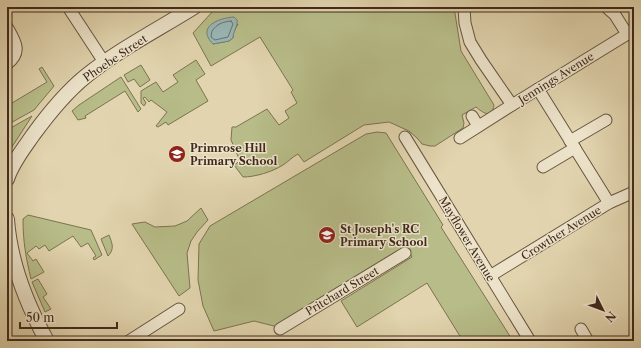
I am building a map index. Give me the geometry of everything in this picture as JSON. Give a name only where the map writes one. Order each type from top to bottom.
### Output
[{"type":"street","points":[[68,7],[104,62]]},
{"type":"street","name":"Phoebe Street","points":[[7,179],[9,172],[25,146],[48,114],[69,92],[104,62],[194,7]]},
{"type":"street","name":"Jennings Avenue","points":[[464,7],[465,23],[470,42],[512,105],[631,32]]},
{"type":"street","points":[[606,7],[631,32]]},
{"type":"street","points":[[7,27],[17,46],[14,58],[7,64]]},
{"type":"street","points":[[538,89],[609,203]]},
{"type":"street","points":[[460,138],[512,105]]},
{"type":"street","points":[[472,116],[478,126]]},
{"type":"street","points":[[543,167],[606,120]]},
{"type":"street","name":"Mayflower Avenue","points":[[405,137],[530,341]]},
{"type":"street","name":"Crowther Avenue","points":[[490,276],[609,203],[634,192]]},
{"type":"street","points":[[7,219],[23,291],[47,341]]},
{"type":"street","name":"Pritchard Street","points":[[280,329],[405,253]]},
{"type":"street","points":[[129,341],[179,309]]},
{"type":"street","points":[[581,329],[588,341]]},
{"type":"green space","points":[[219,7],[454,7],[461,51],[494,105],[493,109],[487,114],[476,107],[462,115],[464,123],[463,128],[435,146],[422,144],[409,131],[389,122],[364,125],[304,162],[298,154],[274,170],[258,175],[243,177],[234,165],[240,161],[231,140],[232,127],[236,127],[267,109],[279,125],[289,118],[285,111],[297,103],[291,92],[293,90],[260,37],[211,66],[193,33],[213,11]],"holes":[[[238,24],[233,33],[233,38],[229,41],[213,44]]]},
{"type":"green space","points":[[196,60],[205,74],[196,80],[208,101],[168,125],[166,122],[158,127],[156,126],[167,112],[151,100],[149,102],[145,97],[143,98],[146,103],[144,106],[141,103],[141,91],[156,82],[163,92],[178,82],[173,75]]},
{"type":"green space","points":[[141,65],[150,80],[140,87],[134,79],[128,82],[124,75]]},
{"type":"green space","points":[[42,67],[54,86],[34,110],[7,125],[7,106],[47,82],[39,69]]},
{"type":"green space","points":[[121,77],[141,109],[138,112],[125,91],[85,116],[86,118],[78,120],[72,111]]},
{"type":"green space","points":[[32,116],[10,150],[7,153],[7,130]]},
{"type":"green space","name":"St Joseph's RC Primary School","points":[[377,132],[386,133],[443,225],[441,227],[513,341],[463,341],[427,283],[357,327],[341,301],[412,257],[407,248],[278,327],[254,321],[214,331],[203,306],[198,280],[199,244],[210,226],[366,134]]},
{"type":"green space","points":[[201,208],[208,220],[191,241],[187,253],[190,288],[179,296],[132,224],[145,222],[155,227],[175,226],[187,221]]},
{"type":"green space","points":[[28,215],[91,230],[102,255],[94,260],[93,258],[96,256],[88,243],[81,247],[73,236],[49,251],[45,245],[39,249],[36,246],[27,253],[33,261],[36,259],[44,272],[31,279],[25,250],[23,227],[23,219]]},
{"type":"green space","points":[[109,235],[112,243],[112,251],[108,256],[101,239]]},
{"type":"green space","points":[[38,279],[47,294],[43,297],[51,309],[45,312],[32,282]]},
{"type":"water","points":[[234,17],[237,22],[233,38],[229,41],[213,44],[208,38],[207,33],[211,24],[222,19]]},
{"type":"place","name":"Primrose Hill Primary School","points":[[177,154]]},
{"type":"place","name":"St Joseph's RC Primary School","points":[[327,235]]}]
